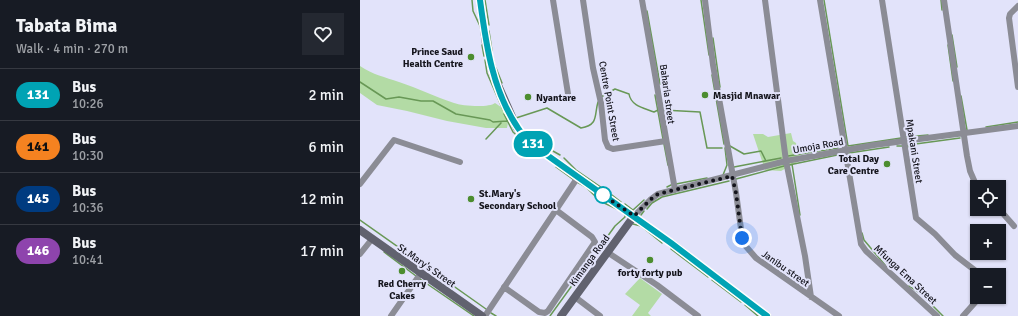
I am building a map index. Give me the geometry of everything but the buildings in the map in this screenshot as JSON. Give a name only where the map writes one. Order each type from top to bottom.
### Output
[{"type":"main road","points":[[480,0],[488,57],[508,110],[517,128],[537,148],[634,216],[767,316]]},
{"type":"main road","name":"Kimanga Road","points":[[561,316],[634,216]]},
{"type":"main road","name":"St.Mary's Street","points":[[360,230],[483,316]]},
{"type":"street","points":[[553,0],[569,100]]},
{"type":"street","name":"Centre Point Street","points":[[583,0],[593,68],[601,103],[605,140],[608,147],[613,149],[666,141]]},
{"type":"street","name":"Baharia street","points":[[642,0],[675,190]]},
{"type":"street","name":"Janibu street","points":[[705,0],[713,65],[736,193],[742,238],[746,248],[756,258],[839,316]]},
{"type":"street","points":[[765,0],[786,161],[805,256],[811,297]]},
{"type":"street","name":"Mfunga Ema Street","points":[[820,0],[862,244],[866,251],[937,316]]},
{"type":"street","name":"Mpakani Street","points":[[882,0],[916,218],[935,234],[955,255],[972,268]]},
{"type":"street","points":[[944,0],[964,135],[970,171],[974,180]]},
{"type":"street","points":[[1018,6],[1010,14],[1009,18],[1018,87]]},
{"type":"street","name":"Umoja Road","points":[[634,216],[653,196],[786,161],[1018,126]]},
{"type":"street","points":[[360,184],[394,140],[460,162]]},
{"type":"street","points":[[483,316],[578,177]]},
{"type":"street","points":[[504,287],[539,312],[545,313],[548,311],[591,248],[595,242],[594,239],[556,210]]},
{"type":"street","points":[[1005,216],[1014,226]]},
{"type":"street","points":[[360,254],[372,239]]},
{"type":"street","points":[[607,252],[657,285],[698,316]]},
{"type":"street","points":[[391,316],[421,273]]},
{"type":"street","points":[[575,296],[600,316]]},
{"type":"street","points":[[963,316],[974,304]]},
{"type":"green space","points":[[360,66],[374,74],[406,84],[458,104],[469,106],[487,106],[495,103],[506,113],[508,120],[507,128],[486,128],[447,121],[377,105],[360,93]]},
{"type":"green space","points":[[791,133],[793,141],[796,143],[801,160],[781,171],[765,170],[753,134],[763,134],[768,137]]},
{"type":"green space","points":[[640,278],[662,294],[648,313],[651,316],[632,316],[640,305],[625,294]]},
{"type":"waterway","points":[[472,0],[473,11],[480,26]]},
{"type":"waterway","points":[[485,0],[489,25]]},
{"type":"waterway","points":[[701,0],[709,55]]},
{"type":"waterway","points":[[824,0],[848,146],[901,138]]},
{"type":"waterway","points":[[941,0],[942,10]]},
{"type":"waterway","points":[[647,11],[660,84]]},
{"type":"waterway","points":[[489,31],[492,51]]},
{"type":"waterway","points":[[952,35],[957,67]]},
{"type":"waterway","points":[[713,38],[720,87]]},
{"type":"waterway","points":[[482,45],[484,56]]},
{"type":"waterway","points":[[948,45],[953,81]]},
{"type":"waterway","points":[[485,60],[487,73],[503,110]]},
{"type":"waterway","points":[[496,68],[502,83]]},
{"type":"waterway","points":[[712,75],[724,144]]},
{"type":"waterway","points":[[360,82],[386,99],[399,97],[421,101],[433,101],[456,114],[490,120],[493,122],[507,121]]},
{"type":"waterway","points":[[601,97],[615,89],[629,94],[632,101],[642,108],[654,112],[660,109]]},
{"type":"waterway","points":[[655,95],[663,139]]},
{"type":"waterway","points":[[961,96],[967,130]]},
{"type":"waterway","points":[[516,118],[547,108],[581,128],[587,127],[595,119],[598,102]]},
{"type":"waterway","points":[[663,110],[700,112],[707,148],[722,148]]},
{"type":"waterway","points":[[504,114],[513,132],[535,152]]},
{"type":"waterway","points":[[986,127],[1018,122]]},
{"type":"waterway","points":[[486,139],[501,123]]},
{"type":"waterway","points":[[906,137],[928,135]]},
{"type":"waterway","points":[[908,147],[908,145],[960,138]]},
{"type":"waterway","points":[[537,142],[560,155]]},
{"type":"waterway","points":[[664,144],[668,165]]},
{"type":"waterway","points":[[730,146],[744,154],[761,151],[766,161]]},
{"type":"waterway","points":[[897,146],[902,146]]},
{"type":"waterway","points":[[849,154],[889,147]]},
{"type":"waterway","points":[[723,175],[727,165],[725,148]]},
{"type":"waterway","points":[[788,156],[838,148]]},
{"type":"waterway","points":[[789,165],[842,154]]},
{"type":"waterway","points":[[564,158],[576,170],[608,192]]},
{"type":"waterway","points":[[734,167],[781,158]]},
{"type":"waterway","points":[[792,164],[800,215]]},
{"type":"waterway","points":[[736,179],[784,166]]},
{"type":"waterway","points":[[556,167],[574,180]]},
{"type":"waterway","points":[[676,184],[707,178]]},
{"type":"waterway","points":[[647,209],[652,203],[662,197],[729,181]]},
{"type":"waterway","points":[[577,182],[586,187],[600,201],[617,209]]},
{"type":"waterway","points":[[667,187],[671,185]]},
{"type":"waterway","points":[[612,195],[621,202]]},
{"type":"waterway","points":[[625,204],[633,210],[644,200]]},
{"type":"waterway","points":[[641,215],[644,211]]},
{"type":"waterway","points":[[550,316],[615,226],[625,217],[625,215]]},
{"type":"waterway","points":[[360,220],[486,309]]},
{"type":"waterway","points":[[633,224],[641,226],[662,243]]},
{"type":"waterway","points":[[862,233],[864,240],[885,265]]},
{"type":"waterway","points":[[671,249],[708,277]]},
{"type":"waterway","points":[[384,252],[416,276]]},
{"type":"waterway","points":[[420,279],[474,316]]},
{"type":"waterway","points":[[712,280],[741,302]]},
{"type":"waterway","points":[[909,286],[921,294],[943,316]]},
{"type":"waterway","points":[[745,305],[758,316]]},
{"type":"waterway","points":[[491,313],[496,316]]},
{"type":"bus line","name":"131","points":[[480,0],[488,57],[508,110],[517,128],[522,134],[537,148],[671,243],[767,316]]},
{"type":"place","name":"Prince Saud Health Centre","points":[[471,57]]},
{"type":"place","name":"Masjid Mnawar","points":[[705,95]]},
{"type":"place","name":"Nyantare","points":[[528,97]]},
{"type":"place","name":"Total Day Care Centre","points":[[887,164]]},
{"type":"place","name":"St.Mary's Secondary School","points":[[471,199]]},
{"type":"place","name":"forty forty pub","points":[[650,260]]},
{"type":"place","name":"Red Cherry Cakes","points":[[402,271]]},
{"type":"route","points":[[603,195],[599,192],[634,216],[653,196],[732,176],[736,193],[742,238]]}]
